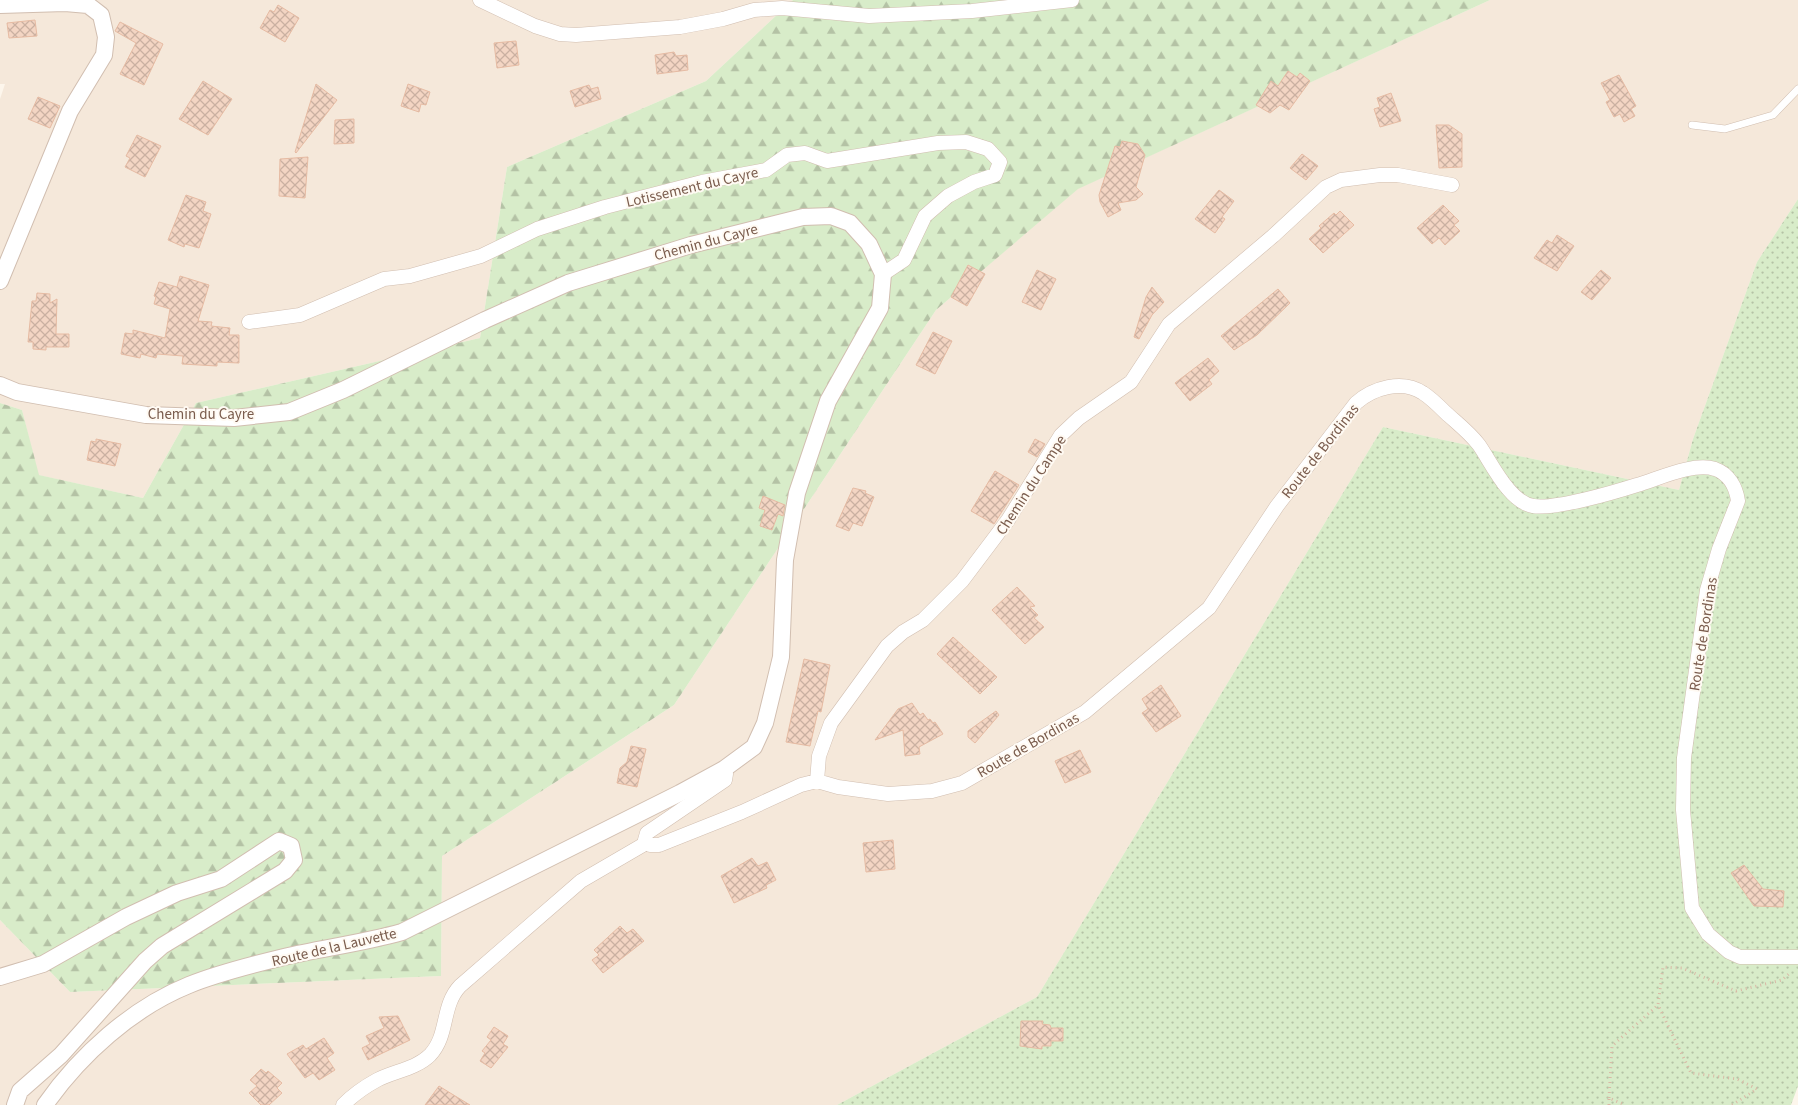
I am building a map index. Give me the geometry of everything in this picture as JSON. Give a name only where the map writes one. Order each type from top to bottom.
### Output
[{"type":"street","points":[[480,0],[535,26],[560,34],[576,35],[680,27],[723,19],[754,10],[782,8],[869,16],[972,11],[1072,0]]},
{"type":"street","points":[[0,5],[65,3],[88,5],[101,15],[106,37],[104,55],[70,111],[0,281]]},
{"type":"street","name":"Lotissement du Cayre","points":[[249,322],[300,315],[384,279],[410,276],[481,256],[537,229],[605,207],[702,182],[766,170],[787,155],[805,153],[827,161],[938,143],[966,142],[988,149],[1000,162],[995,175],[974,182],[948,196],[926,216],[904,260],[883,274]]},
{"type":"street","name":"Chemin du Campe","points":[[818,781],[819,756],[831,723],[887,646],[903,632],[923,620],[962,581],[1008,520],[1061,435],[1079,418],[1131,382],[1169,324],[1273,236],[1326,186],[1341,180],[1380,174],[1398,175],[1452,185]]},
{"type":"street","name":"Chemin du Cayre","points":[[0,385],[16,392],[146,415],[234,418],[289,412],[343,390],[485,320],[568,283],[691,245],[803,217],[832,216],[850,223],[869,244],[883,274]]},
{"type":"street","points":[[818,781],[801,785],[742,812],[659,845],[650,844],[646,840],[647,833],[725,780],[726,774],[724,769],[754,747],[765,722],[781,657],[785,560],[797,493],[828,402],[880,308],[883,274]]},
{"type":"street","name":"Route de Bordinas","points":[[818,781],[838,787],[888,794],[932,791],[970,779],[1085,712],[1209,608],[1277,506],[1356,403],[1366,394],[1379,389],[1399,386],[1412,388],[1422,392],[1469,433],[1504,483],[1516,496],[1529,505],[1556,505],[1689,470],[1713,469],[1723,473],[1731,482],[1738,501],[1719,549],[1707,590],[1684,758],[1683,810],[1692,908],[1708,934],[1740,957],[1798,958]]},
{"type":"street","name":"Route de la Lauvette","points":[[45,1105],[56,1090],[103,1040],[154,1004],[189,985],[282,958],[378,939],[402,932],[665,801],[724,769]]},
{"type":"street","points":[[0,977],[43,964],[126,917],[177,893],[221,879],[279,841],[291,846],[294,860],[285,870],[162,946],[145,961],[61,1055],[20,1091],[15,1105]]},
{"type":"street","points":[[343,1105],[378,1080],[414,1065],[429,1056],[440,1043],[448,1003],[460,986],[581,881],[648,842]]},
{"type":"lane","points":[[1692,125],[1725,129],[1773,115],[1798,88]]},
{"type":"path","points":[[1732,1105],[1757,1089],[1737,1079],[1691,1073],[1658,1004],[1663,967],[1682,968],[1736,991],[1782,980],[1798,966]]},
{"type":"path","points":[[1609,1105],[1612,1046],[1658,1004]]},
{"type":"path","points":[[1609,1098],[1625,1105]]},
{"type":"shaded area","points":[[0,0],[793,0],[706,81],[507,167],[480,338],[196,403],[143,498],[38,475],[22,410],[0,403],[0,99],[5,84],[0,84]]},
{"type":"shaded area","points":[[1490,0],[1798,0],[1798,199],[1757,262],[1693,439],[1679,490],[1383,427],[1037,997],[837,1105],[0,1105],[0,920],[70,992],[441,976],[442,856],[674,705],[936,310],[1077,189]]},
{"type":"green space","points":[[793,0],[1490,0],[1078,189],[936,310],[674,705],[442,856],[441,976],[70,992],[0,920],[0,403],[22,410],[39,475],[143,498],[196,403],[480,338],[507,167],[706,81]]},
{"type":"green space","points":[[1798,199],[1798,1086],[1791,1105],[837,1105],[1037,997],[1383,427],[1679,490],[1693,439],[1757,262]]},
{"type":"building","points":[[278,5],[299,18],[285,42],[260,28],[270,10],[274,12]]},
{"type":"building","points":[[35,20],[37,36],[9,38],[7,23]]},
{"type":"building","points":[[120,22],[163,44],[144,85],[120,74],[136,43],[115,31]]},
{"type":"building","points":[[516,41],[519,65],[497,68],[494,43]]},
{"type":"building","points":[[674,52],[676,56],[687,55],[688,70],[657,74],[655,55]]},
{"type":"building","points":[[1288,71],[1297,77],[1300,73],[1310,81],[1289,110],[1280,105],[1270,113],[1256,105],[1271,81],[1278,86]]},
{"type":"building","points":[[1619,75],[1636,106],[1631,109],[1635,116],[1624,122],[1620,114],[1614,117],[1606,102],[1610,100],[1601,83]]},
{"type":"building","points":[[203,81],[232,99],[208,135],[179,119]]},
{"type":"building","points":[[316,84],[337,100],[296,153],[295,152]]},
{"type":"building","points":[[408,84],[430,92],[426,105],[421,104],[419,112],[401,106]]},
{"type":"building","points":[[589,85],[591,89],[598,87],[601,99],[575,107],[570,91]]},
{"type":"building","points":[[1391,93],[1401,121],[1380,127],[1374,109],[1380,107],[1377,98]]},
{"type":"building","points":[[38,97],[60,106],[50,128],[28,119]]},
{"type":"building","points":[[354,119],[354,143],[334,144],[335,120]]},
{"type":"building","points":[[1436,125],[1449,125],[1462,134],[1462,167],[1439,168]]},
{"type":"building","points":[[137,135],[161,146],[145,177],[125,167],[130,158],[126,156]]},
{"type":"building","points":[[1122,141],[1138,144],[1145,155],[1136,187],[1143,194],[1136,200],[1118,203],[1121,210],[1108,217],[1100,202],[1099,195],[1115,146],[1120,147]]},
{"type":"building","points":[[1302,154],[1318,166],[1306,180],[1290,168]]},
{"type":"building","points":[[308,157],[305,198],[279,196],[280,159]]},
{"type":"building","points":[[1219,190],[1234,201],[1222,217],[1225,219],[1215,233],[1195,219]]},
{"type":"building","points":[[186,195],[206,202],[203,211],[211,214],[199,248],[185,244],[184,247],[168,240]]},
{"type":"building","points":[[1443,205],[1459,221],[1454,225],[1460,231],[1445,245],[1439,238],[1432,244],[1417,228]]},
{"type":"building","points":[[1340,211],[1354,225],[1323,253],[1309,239],[1321,228],[1319,226],[1334,213],[1336,215]]},
{"type":"building","points":[[1557,235],[1574,246],[1557,271],[1534,258],[1547,240],[1552,243]]},
{"type":"building","points":[[968,265],[985,274],[967,306],[951,297]]},
{"type":"building","points":[[1037,270],[1056,279],[1041,310],[1022,302]]},
{"type":"building","points":[[1601,270],[1611,278],[1592,300],[1581,292]]},
{"type":"building","points":[[180,276],[209,285],[198,321],[212,322],[211,326],[230,328],[229,335],[239,335],[239,363],[217,362],[217,366],[182,364],[183,356],[157,354],[156,358],[141,354],[140,358],[121,354],[125,333],[133,334],[133,330],[165,338],[170,309],[154,304],[156,297],[154,296],[159,282],[177,287]]},
{"type":"building","points":[[1152,287],[1164,302],[1152,315],[1139,339],[1134,337],[1146,297]]},
{"type":"building","points":[[1278,289],[1290,303],[1257,335],[1234,350],[1221,336]]},
{"type":"building","points":[[37,293],[50,294],[50,303],[57,299],[56,334],[69,334],[69,347],[46,347],[46,350],[33,349],[33,342],[28,342],[32,301],[36,301]]},
{"type":"building","points":[[933,332],[952,341],[935,374],[916,365]]},
{"type":"building","points":[[1208,358],[1219,371],[1209,380],[1212,384],[1190,401],[1175,383]]},
{"type":"building","points":[[96,439],[121,444],[115,466],[87,460],[91,441],[96,442]]},
{"type":"building","points":[[1035,439],[1045,444],[1037,457],[1028,452]]},
{"type":"building","points":[[995,471],[1019,485],[994,524],[971,511]]},
{"type":"building","points":[[853,488],[866,491],[865,493],[874,497],[862,526],[853,523],[849,531],[836,526]]},
{"type":"building","points":[[763,496],[785,505],[783,516],[778,514],[772,530],[760,526],[765,510],[759,508]]},
{"type":"building","points":[[1017,587],[1035,606],[1030,607],[1038,615],[1034,618],[1044,627],[1025,644],[992,610]]},
{"type":"building","points":[[953,637],[997,677],[980,694],[937,654]]},
{"type":"building","points":[[804,659],[830,665],[821,712],[818,711],[810,746],[786,742]]},
{"type":"building","points":[[1161,685],[1181,716],[1156,732],[1142,713],[1148,709],[1142,699]]},
{"type":"building","points":[[912,703],[920,715],[923,713],[928,720],[930,719],[933,723],[935,722],[943,734],[919,747],[920,754],[905,756],[903,730],[875,740],[898,709]]},
{"type":"building","points":[[996,711],[999,715],[975,743],[968,737],[968,731]]},
{"type":"building","points":[[631,746],[646,749],[637,787],[617,783],[620,768],[627,762]]},
{"type":"building","points":[[1080,750],[1091,772],[1065,783],[1055,761]]},
{"type":"building","points":[[893,840],[895,869],[866,872],[863,843]]},
{"type":"building","points":[[752,858],[758,866],[767,862],[776,880],[766,885],[767,888],[734,903],[721,876]]},
{"type":"building","points":[[1744,865],[1763,889],[1784,891],[1783,907],[1754,906],[1731,873]]},
{"type":"building","points":[[620,926],[627,933],[633,929],[644,941],[603,973],[592,960],[599,955],[594,950]]},
{"type":"building","points":[[398,1016],[410,1040],[368,1060],[362,1048],[370,1044],[366,1036],[384,1028],[379,1017]]},
{"type":"building","points":[[1021,1021],[1043,1021],[1042,1024],[1050,1025],[1051,1028],[1063,1028],[1063,1041],[1051,1041],[1051,1046],[1042,1046],[1042,1049],[1020,1046]]},
{"type":"building","points":[[494,1027],[508,1036],[503,1044],[508,1047],[491,1068],[480,1061],[485,1053],[482,1051],[491,1040],[487,1037]]},
{"type":"building","points":[[324,1038],[334,1053],[327,1058],[335,1070],[319,1080],[313,1073],[305,1078],[287,1054],[303,1045],[306,1049]]},
{"type":"building","points":[[261,1069],[266,1073],[268,1071],[282,1083],[277,1088],[282,1093],[269,1105],[261,1105],[249,1093],[257,1086],[250,1080]]},
{"type":"building","points":[[439,1086],[447,1091],[470,1105],[425,1105]]}]
